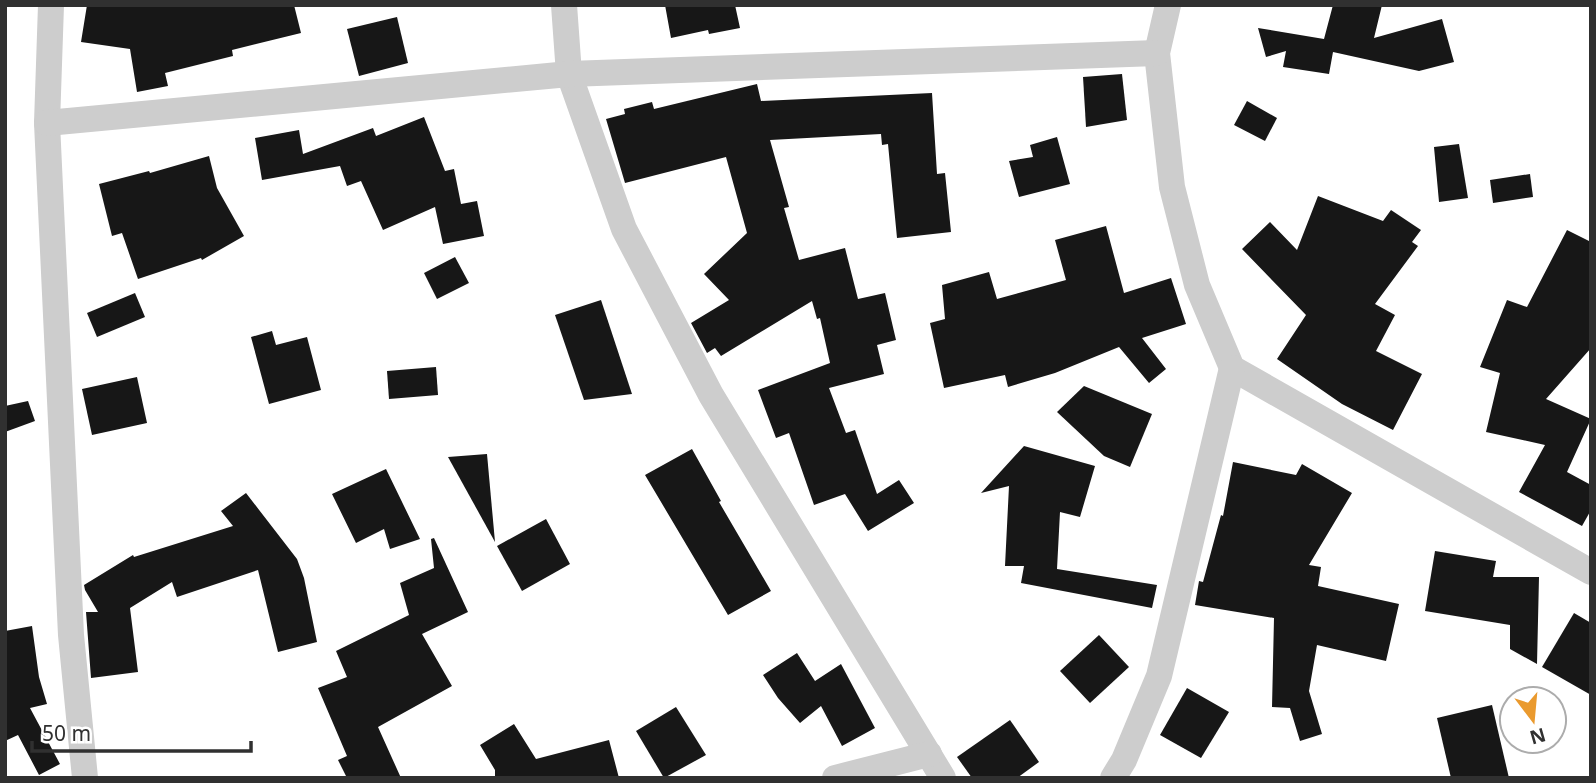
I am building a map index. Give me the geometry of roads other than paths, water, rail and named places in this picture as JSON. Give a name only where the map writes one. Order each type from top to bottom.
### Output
[{"type":"street","points":[[51,5],[47,123],[71,635],[85,778]]},
{"type":"street","points":[[564,5],[569,74],[624,229],[711,395],[943,778]]},
{"type":"street","points":[[1113,778],[1124,760],[1159,676],[1232,368],[1197,285],[1172,187],[1157,53],[1168,5]]},
{"type":"street","points":[[47,123],[569,74],[1157,53]]},
{"type":"street","points":[[1232,368],[1591,572]]},
{"type":"street","points":[[835,778],[929,754]]}]
